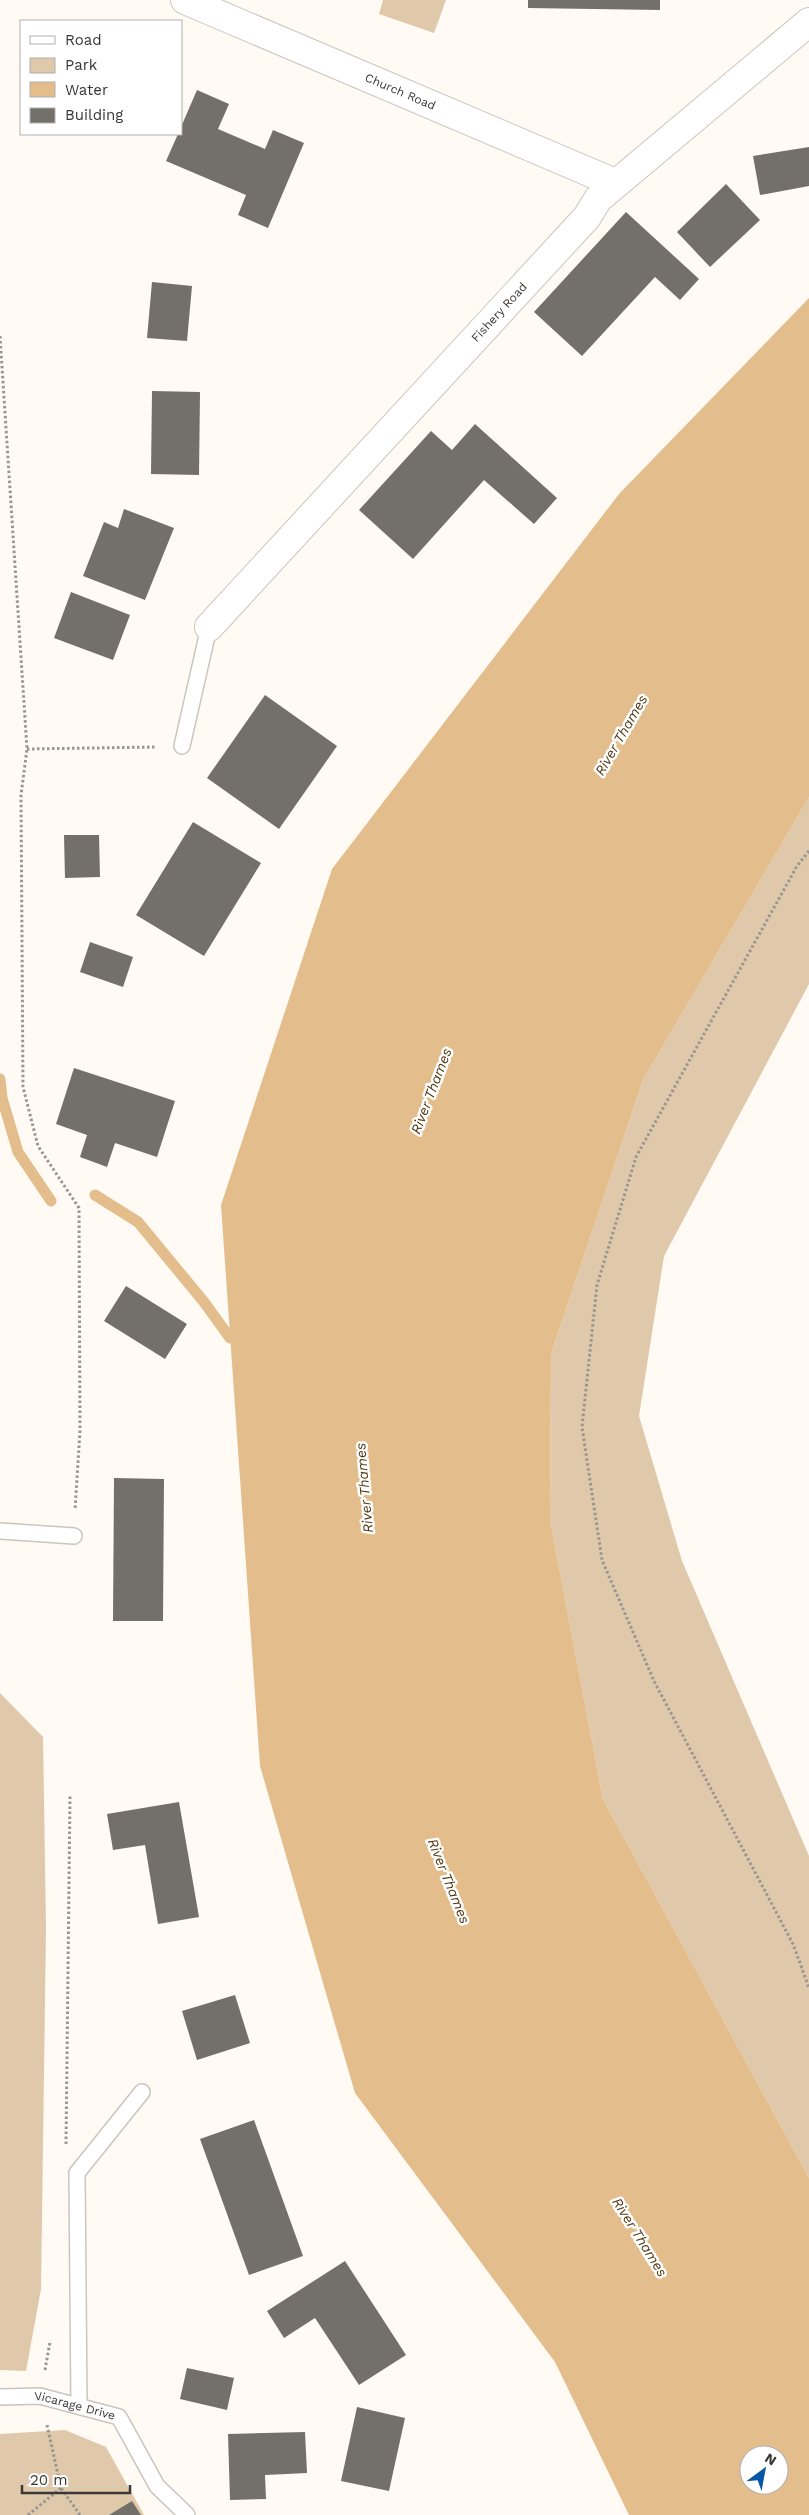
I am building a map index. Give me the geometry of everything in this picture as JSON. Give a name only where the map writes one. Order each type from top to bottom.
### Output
[{"type":"street","name":"Church Road","points":[[185,0],[615,183]]},
{"type":"street","name":"Fishery Road","points":[[209,627],[587,217],[598,199],[809,22]]},
{"type":"lane","points":[[182,746],[209,627]]},
{"type":"lane","points":[[0,1531],[74,1536]]},
{"type":"lane","points":[[79,2406],[77,2173],[142,2092]]},
{"type":"lane","name":"Vicarage Drive","points":[[0,2397],[40,2396],[120,2417],[157,2486],[187,2515]]},
{"type":"path","points":[[0,336],[28,749],[21,795],[23,1087],[38,1146],[79,1208],[80,1431],[74,1536]]},
{"type":"path","points":[[28,749],[182,746]]},
{"type":"path","points":[[809,851],[796,866],[636,1157],[596,1285],[582,1427],[602,1560],[654,1680],[793,1944],[809,1988]]},
{"type":"path","points":[[66,2147],[70,1796]]},
{"type":"path","points":[[52,2332],[40,2396],[61,2488],[80,2515]]},
{"type":"path","points":[[28,2515],[61,2488]]},
{"type":"green space","points":[[383,0],[446,0],[434,33],[379,14]]},
{"type":"green space","points":[[809,797],[809,984],[664,1256],[639,1416],[682,1561],[809,1856],[809,2178],[603,1799],[550,1520],[551,1354],[643,1080]]},
{"type":"green space","points":[[0,1693],[43,1737],[46,1928],[41,2289],[26,2371],[0,2370]]},
{"type":"green space","points":[[65,2430],[106,2447],[144,2515],[0,2515],[0,2434]]},
{"type":"water","name":"River Thames","points":[[809,298],[809,797],[643,1080],[551,1354],[550,1520],[603,1799],[809,2178],[809,2515],[629,2515],[555,2362],[355,2093],[260,1766],[221,1205],[332,869],[619,494]]},
{"type":"building","points":[[528,0],[660,0],[660,10],[528,8]]},
{"type":"building","points":[[197,90],[229,104],[218,129],[265,149],[273,130],[304,143],[268,228],[238,215],[246,195],[166,161],[178,135],[182,135],[182,125]]},
{"type":"building","points":[[809,147],[809,186],[760,195],[753,156]]},
{"type":"building","points":[[726,184],[760,220],[710,267],[677,232]]},
{"type":"building","points":[[626,212],[699,279],[680,300],[655,277],[582,356],[534,312]]},
{"type":"building","points":[[152,282],[192,286],[187,341],[147,338]]},
{"type":"building","points":[[152,391],[200,392],[199,475],[151,474]]},
{"type":"building","points":[[475,424],[557,498],[534,524],[484,480],[413,559],[359,510],[431,431],[452,450]]},
{"type":"building","points":[[124,509],[174,528],[145,600],[83,576],[104,522],[118,528]]},
{"type":"building","points":[[71,592],[130,615],[113,660],[54,638]]},
{"type":"building","points":[[265,695],[337,746],[279,829],[207,778]]},
{"type":"building","points":[[193,822],[261,863],[204,956],[136,915]]},
{"type":"building","points":[[64,835],[99,835],[100,877],[65,878]]},
{"type":"building","points":[[90,942],[133,957],[123,987],[80,972]]},
{"type":"building","points":[[74,1068],[175,1101],[157,1157],[115,1143],[107,1167],[80,1157],[87,1135],[56,1124]]},
{"type":"building","points":[[126,1286],[187,1324],[165,1359],[104,1321]]},
{"type":"building","points":[[114,1478],[164,1479],[163,1621],[113,1621]]},
{"type":"building","points":[[179,1802],[199,1917],[158,1924],[145,1845],[113,1850],[107,1814]]},
{"type":"building","points":[[235,1995],[250,2043],[197,2060],[182,2011]]},
{"type":"building","points":[[254,2120],[303,2256],[249,2275],[200,2139]]},
{"type":"building","points":[[345,2261],[406,2355],[359,2385],[315,2318],[284,2338],[267,2311]]},
{"type":"building","points":[[187,2368],[234,2378],[227,2410],[180,2399]]},
{"type":"building","points":[[357,2407],[405,2418],[389,2491],[341,2481]]},
{"type":"building","points":[[305,2432],[307,2473],[265,2475],[266,2499],[230,2500],[228,2434]]},
{"type":"building","points":[[132,2501],[141,2515],[109,2515]]},
{"type":"waterway","points":[[0,1079],[2,1098],[18,1152],[51,1201]]},
{"type":"waterway","points":[[95,1195],[138,1222],[204,1302],[230,1338]]}]
